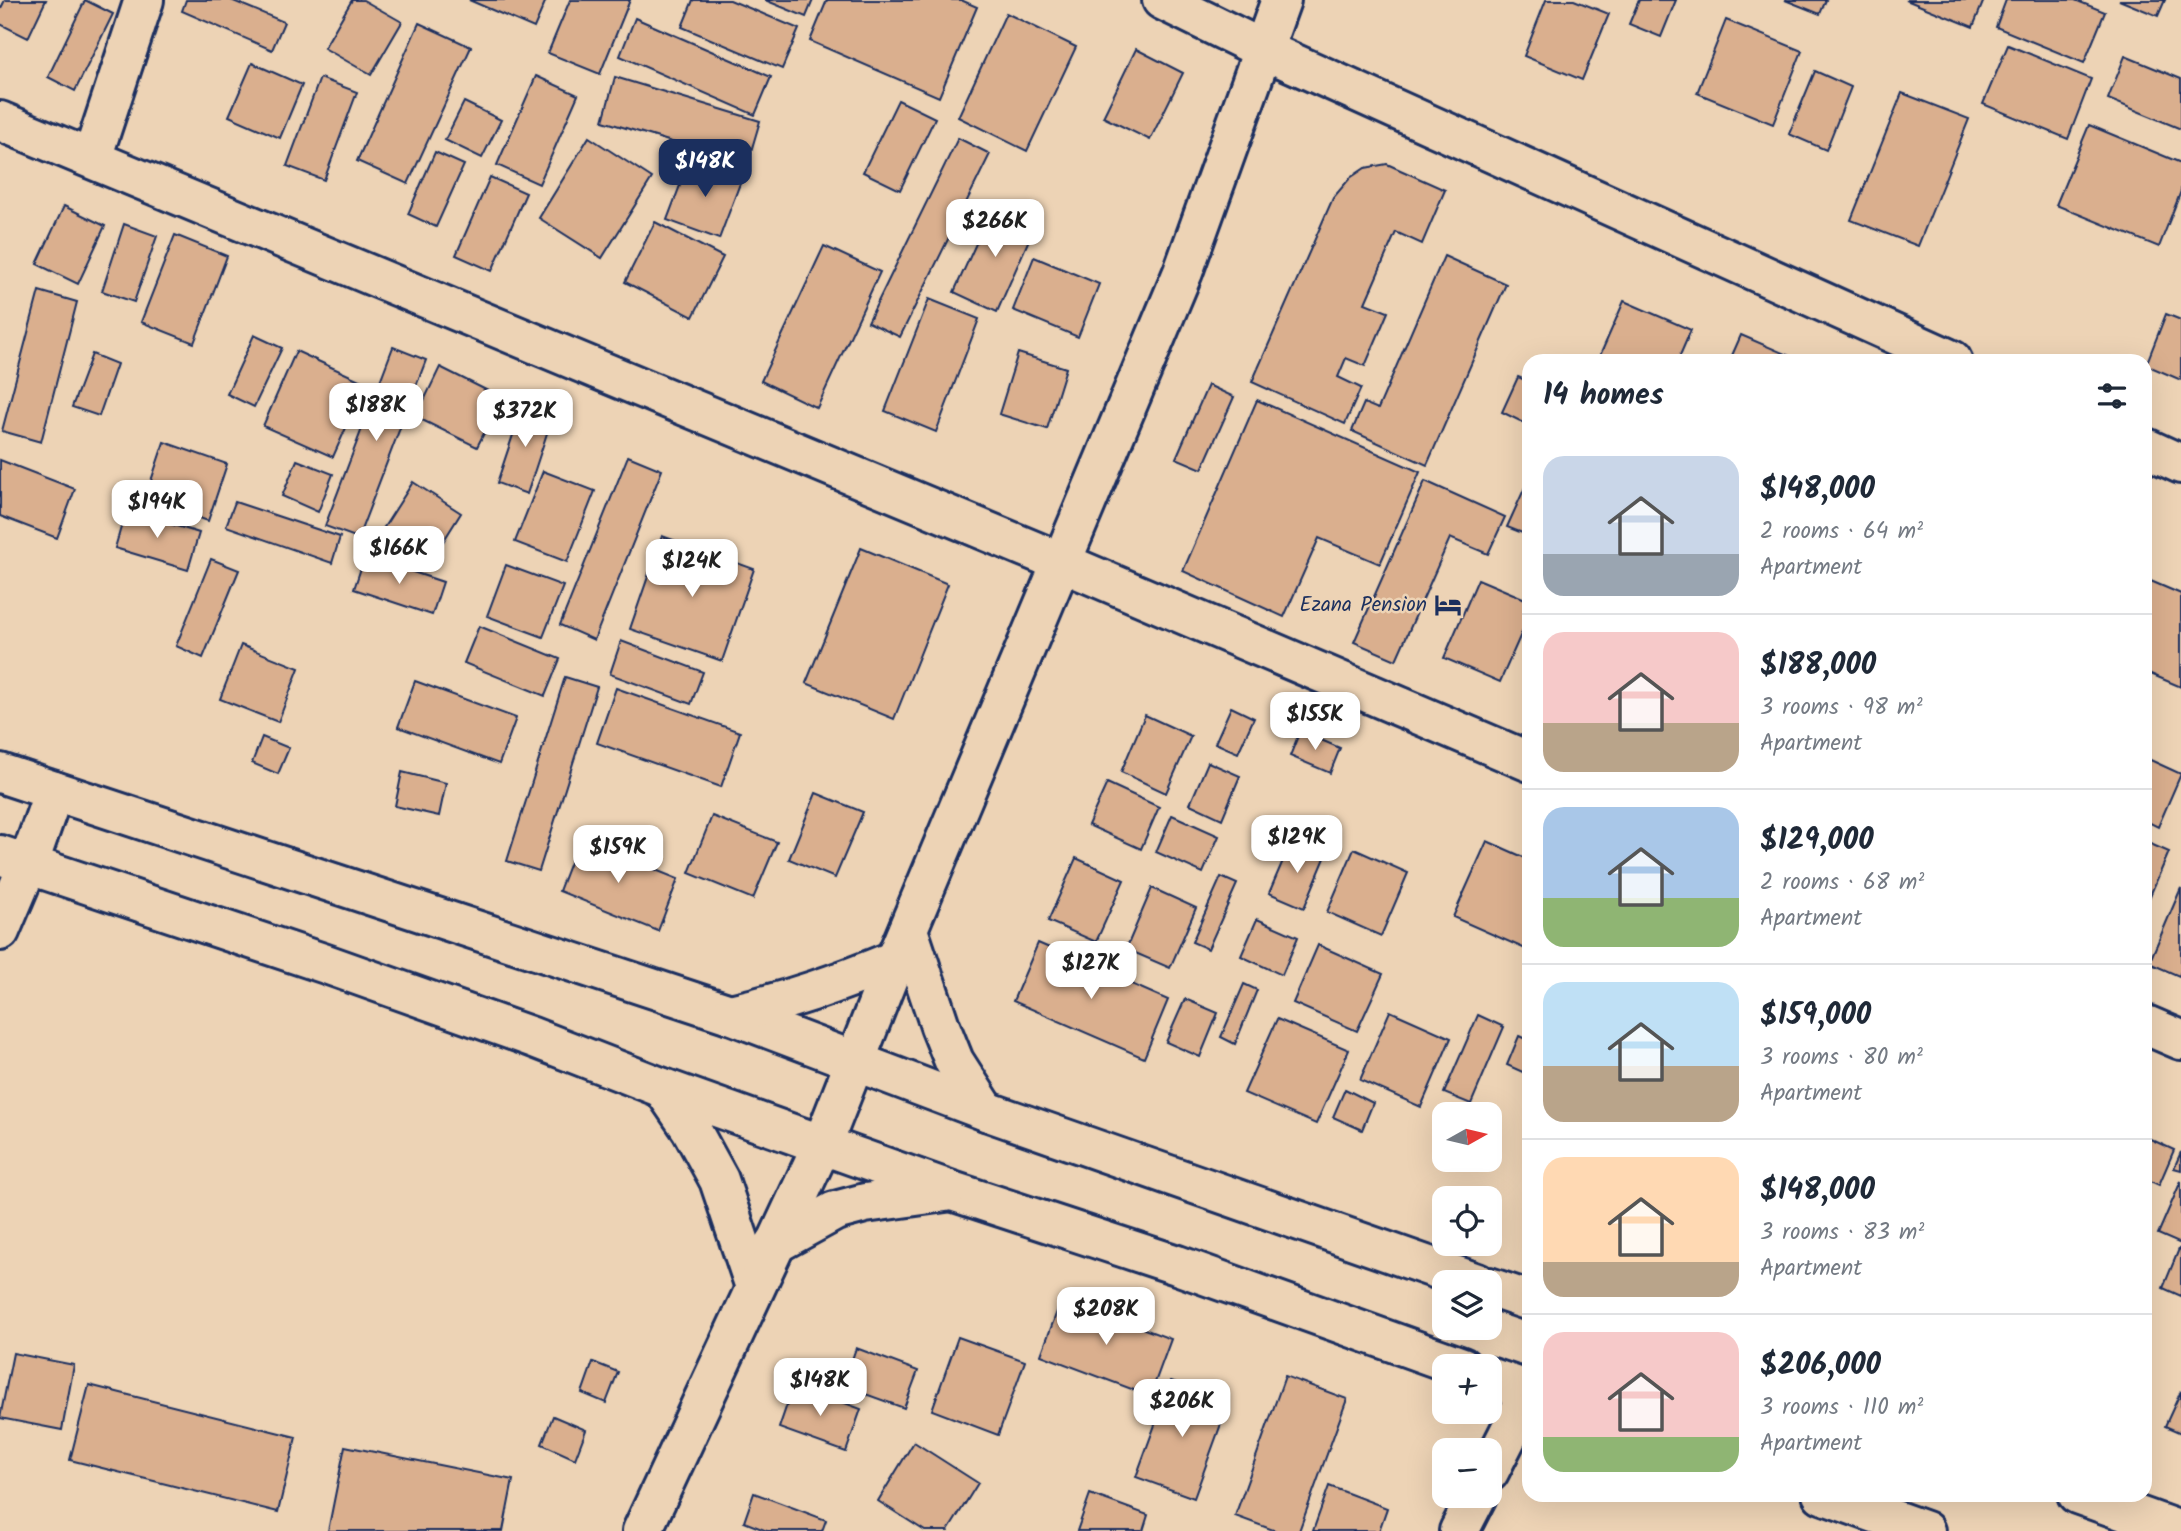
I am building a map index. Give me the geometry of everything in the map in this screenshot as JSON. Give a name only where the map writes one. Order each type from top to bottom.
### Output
[{"type":"street","points":[[92,158],[144,0]]},
{"type":"street","points":[[1162,0],[1262,49],[1939,354]]},
{"type":"street","points":[[642,1531],[822,1145],[853,1063],[1183,272],[1281,0]]},
{"type":"street","points":[[0,121],[1061,562],[1522,759]]},
{"type":"street","points":[[2152,451],[2181,464]]},
{"type":"street","points":[[0,772],[730,1014],[853,1063],[986,1111],[1440,1270]]},
{"type":"street","points":[[0,931],[14,860],[54,791]]},
{"type":"street","points":[[14,860],[326,964],[822,1145],[1177,1265],[1432,1356]]},
{"type":"street","points":[[730,1014],[828,988],[902,945]]},
{"type":"street","points":[[902,945],[954,1060],[986,1111]]},
{"type":"street","points":[[2152,1028],[2181,1040]]},
{"type":"street","points":[[663,1088],[691,1129],[719,1180],[755,1287]]},
{"type":"street","points":[[775,1244],[835,1211],[865,1203],[952,1191]]},
{"type":"street","points":[[1502,1291],[1522,1298]]},
{"type":"street","points":[[1502,1381],[1522,1388]]},
{"type":"street","points":[[1502,1446],[1522,1407]]},
{"type":"street","points":[[1844,1502],[1925,1531]]},
{"type":"street","points":[[2099,1502],[2180,1531]]},
{"type":"street","points":[[1460,1531],[1471,1508]]},
{"type":"building","points":[[5,0],[46,0],[28,38],[0,24],[0,10]]},
{"type":"building","points":[[85,0],[113,14],[75,91],[48,77]]},
{"type":"building","points":[[186,0],[231,0],[284,22],[272,50],[182,11]]},
{"type":"building","points":[[352,0],[363,0],[402,22],[371,75],[324,48]]},
{"type":"building","points":[[469,0],[546,0],[534,28]]},
{"type":"building","points":[[570,0],[630,0],[600,74],[548,53]]},
{"type":"building","points":[[693,0],[730,0],[799,29],[782,69],[682,27]]},
{"type":"building","points":[[765,0],[813,0],[806,17]]},
{"type":"building","points":[[827,0],[961,0],[977,7],[939,97],[810,41]]},
{"type":"building","points":[[1546,0],[1574,0],[1609,14],[1582,80],[1524,56]]},
{"type":"building","points":[[1639,0],[1676,0],[1661,37],[1629,24]]},
{"type":"building","points":[[1785,0],[1826,0],[1820,14]]},
{"type":"building","points":[[1906,0],[1984,0],[1973,27]]},
{"type":"building","points":[[2006,0],[2075,0],[2105,12],[2084,63],[1996,27]]},
{"type":"building","points":[[2119,0],[2165,0],[2158,16]]},
{"type":"building","points":[[1006,13],[1076,47],[1027,151],[958,117]]},
{"type":"building","points":[[635,18],[771,77],[755,115],[620,56]]},
{"type":"building","points":[[1726,20],[1802,51],[1773,124],[1697,93]]},
{"type":"building","points":[[419,23],[471,47],[408,184],[357,161]]},
{"type":"building","points":[[2008,45],[2091,79],[2068,139],[1983,104]]},
{"type":"building","points":[[1136,49],[1183,73],[1150,140],[1103,117]]},
{"type":"building","points":[[2125,56],[2181,79],[2181,129],[2108,99]]},
{"type":"building","points":[[252,63],[302,85],[280,138],[229,116]]},
{"type":"building","points":[[1815,71],[1851,87],[1826,150],[1789,134]]},
{"type":"building","points":[[536,76],[578,95],[539,184],[497,165]]},
{"type":"building","points":[[615,77],[760,121],[747,165],[603,121]]},
{"type":"building","points":[[320,78],[357,92],[324,180],[287,166]]},
{"type":"building","points":[[1902,93],[1969,119],[1918,246],[1851,220]]},
{"type":"building","points":[[898,100],[935,118],[900,190],[863,172]]},
{"type":"building","points":[[464,102],[501,120],[482,158],[445,140]]},
{"type":"building","points":[[2089,125],[2181,163],[2181,191],[2159,247],[2056,205]]},
{"type":"building","points":[[589,137],[652,178],[602,258],[539,218]]},
{"type":"building","points":[[958,138],[990,154],[900,337],[868,322]]},
{"type":"building","points":[[435,152],[464,165],[436,227],[408,214]]},
{"type":"building","points":[[690,159],[742,178],[719,239],[667,220]]},
{"type":"building","points":[[1387,164],[1445,190],[1422,244],[1396,232],[1365,303],[1388,312],[1365,366],[1346,358],[1338,377],[1361,388],[1345,424],[1252,382],[1333,198],[1350,178],[1365,168]]},
{"type":"building","points":[[490,177],[526,193],[492,271],[456,255]]},
{"type":"building","points":[[64,206],[105,226],[78,284],[37,264]]},
{"type":"building","points":[[993,206],[1035,226],[997,312],[954,292]]},
{"type":"building","points":[[655,222],[723,257],[693,317],[625,282]]},
{"type":"building","points":[[124,224],[157,236],[134,302],[102,291]]},
{"type":"building","points":[[175,235],[227,256],[194,343],[141,322]]},
{"type":"building","points":[[824,246],[880,272],[817,408],[761,381]]},
{"type":"building","points":[[1444,256],[1506,284],[1427,465],[1352,431],[1364,403],[1378,409]]},
{"type":"building","points":[[1034,257],[1099,284],[1078,337],[1013,310]]},
{"type":"building","points":[[39,291],[77,302],[41,442],[2,431]]},
{"type":"building","points":[[929,299],[979,319],[936,432],[885,411]]},
{"type":"building","points":[[1624,301],[1691,330],[1681,354],[1601,354]]},
{"type":"building","points":[[2166,314],[2181,320],[2181,380],[2152,368],[2150,354]]},
{"type":"building","points":[[254,335],[282,348],[254,407],[227,394]]},
{"type":"building","points":[[1741,335],[1785,354],[1733,354]]},
{"type":"building","points":[[393,347],[426,360],[358,538],[325,526]]},
{"type":"building","points":[[296,351],[366,383],[333,457],[263,426]]},
{"type":"building","points":[[1018,353],[1066,368],[1047,429],[999,414]]},
{"type":"building","points":[[92,354],[117,364],[99,416],[72,407]]},
{"type":"building","points":[[440,367],[502,398],[477,447],[416,417]]},
{"type":"building","points":[[1518,377],[1522,379],[1522,422],[1502,412]]},
{"type":"building","points":[[1208,385],[1234,397],[1202,469],[1176,458]]},
{"type":"building","points":[[1257,400],[1420,472],[1380,564],[1319,538],[1284,617],[1183,571]]},
{"type":"building","points":[[523,405],[553,415],[527,494],[497,483]]},
{"type":"building","points":[[164,442],[227,464],[208,521],[145,499]]},
{"type":"building","points":[[628,456],[662,470],[594,640],[560,625]]},
{"type":"building","points":[[0,460],[75,489],[57,538],[0,516]]},
{"type":"building","points":[[297,460],[333,474],[318,512],[282,496]]},
{"type":"building","points":[[543,471],[595,491],[567,562],[515,542]]},
{"type":"building","points":[[1425,481],[1505,517],[1488,554],[1450,538],[1396,660],[1354,642]]},
{"type":"building","points":[[413,482],[461,513],[429,564],[381,532]]},
{"type":"building","points":[[1522,494],[1522,533],[1507,527]]},
{"type":"building","points":[[235,502],[340,537],[332,563],[226,526]]},
{"type":"building","points":[[126,510],[199,533],[188,570],[115,548]]},
{"type":"building","points":[[662,536],[754,569],[722,661],[630,629]]},
{"type":"building","points":[[861,548],[948,584],[894,719],[806,683]]},
{"type":"building","points":[[365,556],[443,582],[432,615],[354,589]]},
{"type":"building","points":[[211,559],[239,570],[203,658],[176,646]]},
{"type":"building","points":[[506,565],[563,586],[543,637],[487,616]]},
{"type":"building","points":[[1478,579],[1522,598],[1522,632],[1500,682],[1444,658]]},
{"type":"building","points":[[2152,582],[2181,594],[2181,687],[2152,675]]},
{"type":"building","points":[[479,626],[560,659],[545,696],[464,663]]},
{"type":"building","points":[[621,641],[703,672],[691,704],[610,674]]},
{"type":"building","points":[[241,645],[299,668],[278,722],[220,699]]},
{"type":"building","points":[[565,677],[597,687],[539,871],[507,861]]},
{"type":"building","points":[[415,681],[516,718],[499,764],[398,727]]},
{"type":"building","points":[[616,688],[740,732],[721,787],[597,743]]},
{"type":"building","points":[[1231,707],[1254,718],[1238,753],[1215,743]]},
{"type":"building","points":[[1145,715],[1191,736],[1166,793],[1121,772]]},
{"type":"building","points":[[1300,731],[1340,748],[1330,773],[1290,756]]},
{"type":"building","points":[[262,737],[289,748],[278,774],[252,763]]},
{"type":"building","points":[[2152,761],[2181,774],[2158,827],[2152,824]]},
{"type":"building","points":[[1208,762],[1240,776],[1222,819],[1190,804]]},
{"type":"building","points":[[402,772],[446,783],[439,816],[395,806]]},
{"type":"building","points":[[1107,783],[1159,807],[1141,849],[1088,825]]},
{"type":"building","points":[[816,793],[863,812],[835,878],[789,859]]},
{"type":"building","points":[[1172,815],[1219,836],[1203,873],[1156,852]]},
{"type":"building","points":[[712,816],[777,842],[753,899],[689,873]]},
{"type":"building","points":[[579,839],[678,879],[658,931],[559,891]]},
{"type":"building","points":[[1487,841],[1522,856],[1522,947],[1453,917]]},
{"type":"building","points":[[1291,842],[1325,858],[1304,908],[1269,893]]},
{"type":"building","points":[[2152,845],[2169,852],[2152,891]]},
{"type":"building","points":[[1354,849],[1408,873],[1381,936],[1327,912]]},
{"type":"building","points":[[1076,858],[1124,880],[1096,942],[1048,921]]},
{"type":"building","points":[[1221,877],[1237,884],[1208,949],[1192,942]]},
{"type":"building","points":[[1152,888],[1196,908],[1170,968],[1126,949]]},
{"type":"building","points":[[2181,888],[2179,976],[2152,964],[2152,956]]},
{"type":"building","points":[[1257,919],[1298,937],[1282,975],[1241,956]]},
{"type":"building","points":[[1038,943],[1168,1000],[1144,1058],[1013,1001]]},
{"type":"building","points":[[1318,945],[1383,974],[1357,1031],[1293,1003]]},
{"type":"building","points":[[1244,984],[1257,990],[1235,1044],[1221,1037]]},
{"type":"building","points":[[1185,999],[1218,1013],[1200,1057],[1166,1042]]},
{"type":"building","points":[[1390,1011],[1451,1038],[1421,1107],[1360,1080]]},
{"type":"building","points":[[1478,1015],[1504,1027],[1472,1102],[1444,1093]]},
{"type":"building","points":[[1277,1019],[1349,1050],[1316,1124],[1244,1093]]},
{"type":"building","points":[[1519,1036],[1522,1037],[1522,1072],[1507,1065]]},
{"type":"building","points":[[1345,1089],[1373,1103],[1362,1130],[1333,1117]]},
{"type":"building","points":[[2152,1140],[2174,1150],[2159,1185],[2152,1182]]},
{"type":"building","points":[[2181,1152],[2181,1170],[2174,1168]]},
{"type":"building","points":[[2181,1181],[2181,1244],[2158,1234]]},
{"type":"building","points":[[2179,1249],[2181,1250],[2181,1296],[2163,1288]]},
{"type":"building","points":[[1062,1298],[1171,1339],[1150,1396],[1041,1355]]},
{"type":"building","points":[[958,1337],[1025,1361],[998,1435],[932,1410]]},
{"type":"building","points":[[856,1348],[918,1371],[904,1408],[843,1386]]},
{"type":"building","points":[[13,1353],[74,1365],[62,1430],[0,1418]]},
{"type":"building","points":[[593,1362],[618,1372],[606,1403],[582,1393]]},
{"type":"building","points":[[1285,1376],[1347,1399],[1299,1531],[1276,1531],[1235,1516]]},
{"type":"building","points":[[1171,1381],[1229,1402],[1194,1498],[1136,1477]]},
{"type":"building","points":[[794,1384],[861,1409],[846,1452],[779,1428]]},
{"type":"building","points":[[89,1385],[296,1437],[278,1512],[70,1460]]},
{"type":"building","points":[[2181,1391],[2181,1433],[2165,1426]]},
{"type":"building","points":[[553,1416],[586,1430],[575,1459],[542,1444]]},
{"type":"building","points":[[914,1442],[978,1483],[948,1531],[925,1531],[878,1501]]},
{"type":"building","points":[[345,1446],[513,1480],[503,1531],[328,1531]]},
{"type":"building","points":[[1329,1486],[1387,1508],[1379,1531],[1313,1531]]},
{"type":"building","points":[[754,1493],[826,1520],[822,1531],[767,1531],[744,1522]]},
{"type":"building","points":[[1090,1494],[1148,1515],[1143,1531],[1077,1531]]},
{"type":"place","name":"Ezana Pension","points":[[1448,605]]}]
